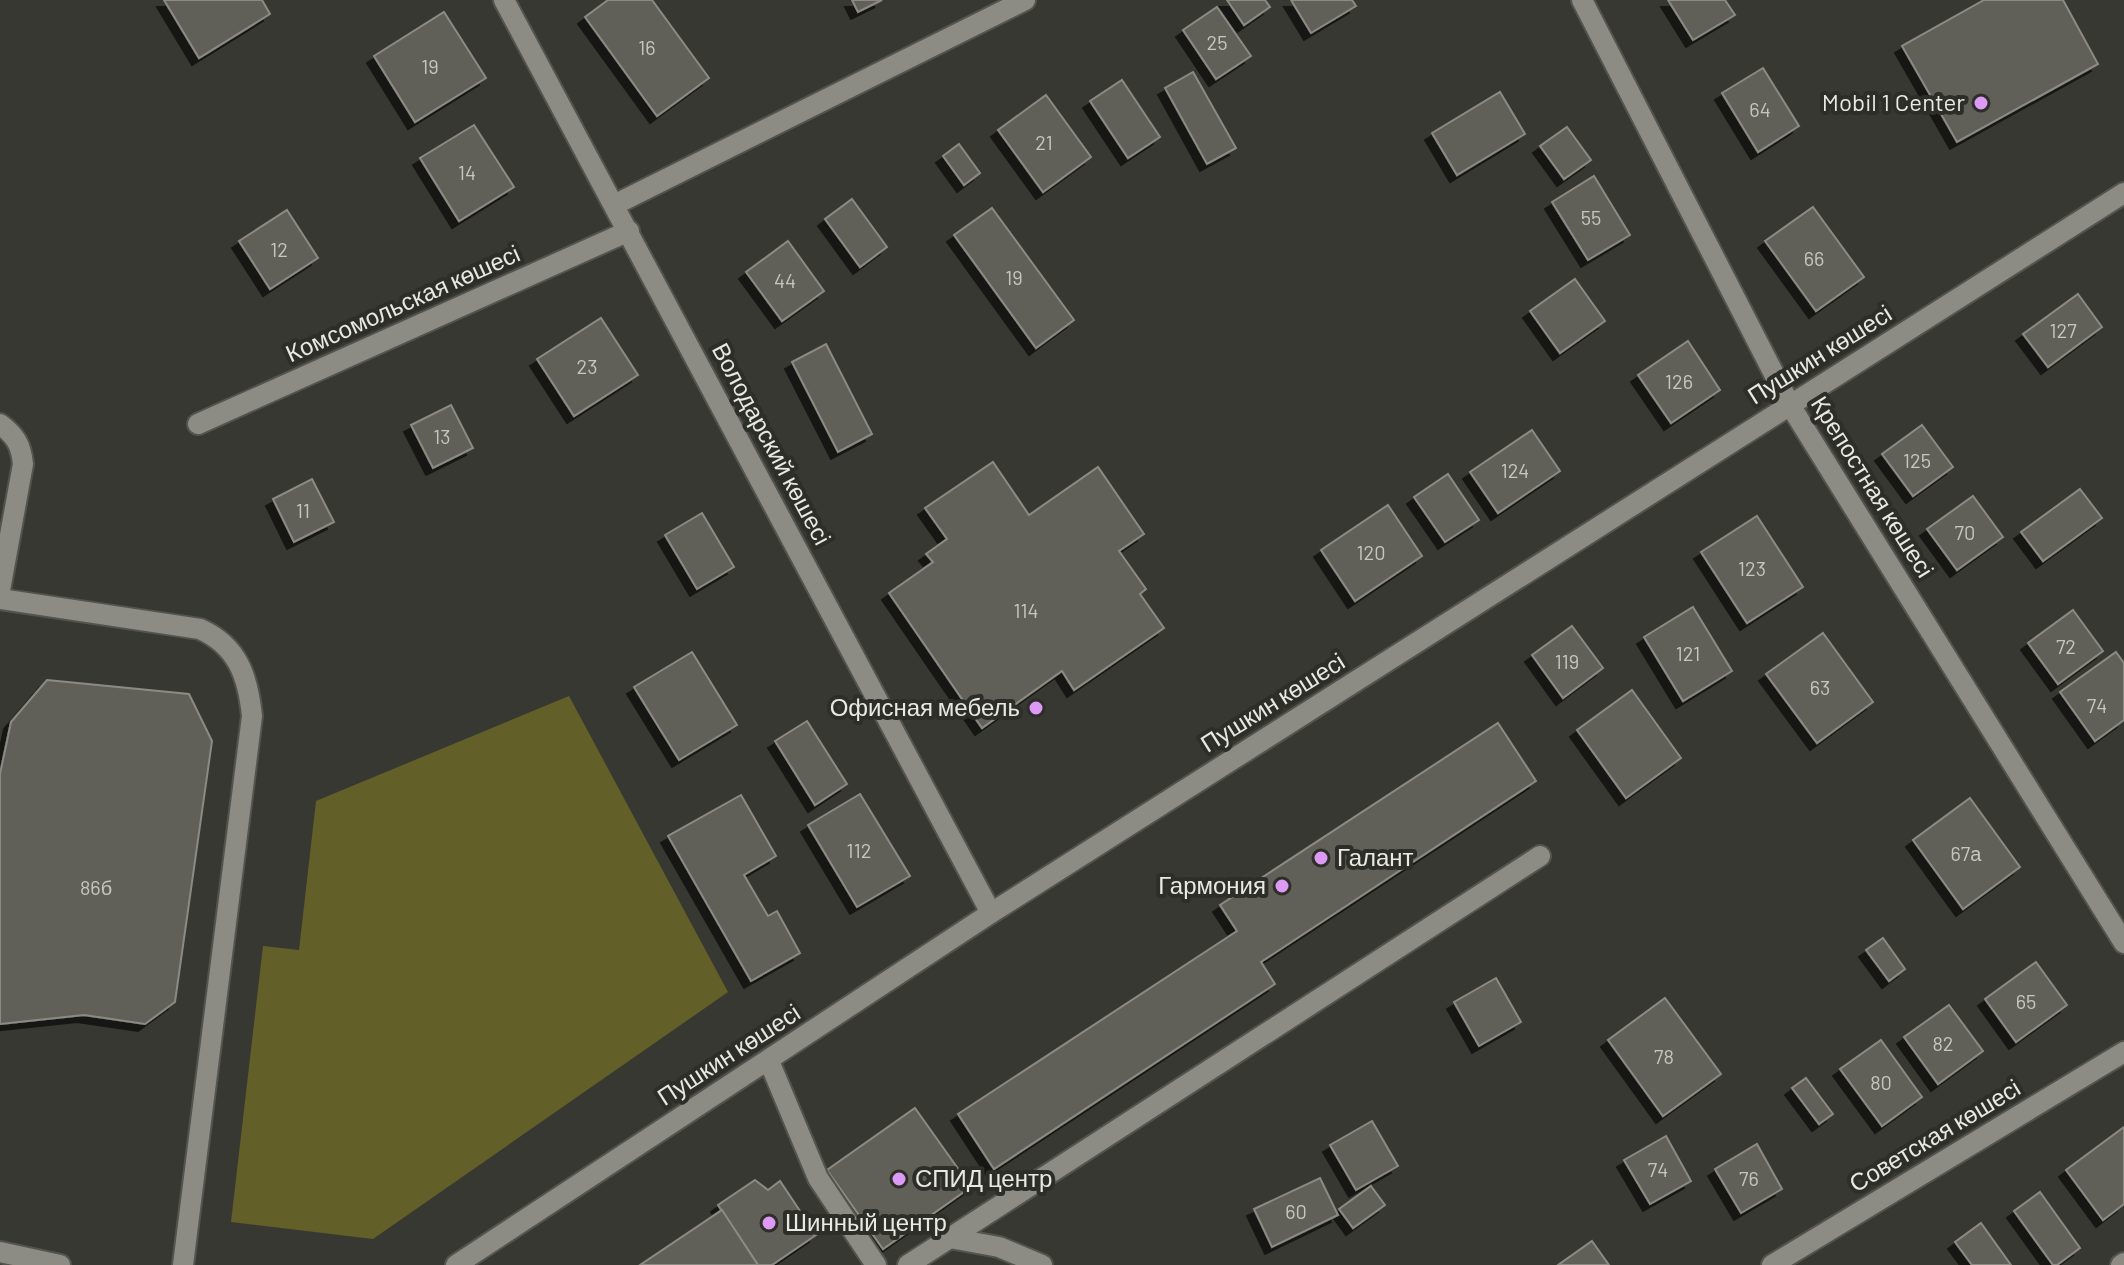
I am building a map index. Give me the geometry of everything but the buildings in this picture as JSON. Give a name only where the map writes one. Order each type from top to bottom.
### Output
[{"type":"street","name":"Володарский көшесі","points":[[504,0],[991,913]]},
{"type":"street","points":[[614,205],[1025,0]]},
{"type":"street","name":"Крепостная көшесі","points":[[1582,0],[1790,405],[2124,943]]},
{"type":"street","name":"Пушкин көшесі","points":[[456,1265],[991,913],[2124,193]]},
{"type":"street","name":"Комсомольская көшесі","points":[[198,424],[629,231]]},
{"type":"street","points":[[0,424],[12,433],[21,446],[23,464],[0,590]]},
{"type":"street","points":[[0,599],[200,629],[227,646],[245,674],[252,716],[183,1265]]},
{"type":"street","points":[[908,1265],[1540,856]]},
{"type":"street","name":"Советская көшесі","points":[[1772,1265],[2124,1052]]},
{"type":"street","points":[[769,1061],[818,1178],[876,1265]]},
{"type":"street","points":[[950,1238],[999,1247],[1042,1265]]},
{"type":"street","points":[[0,1252],[60,1265]]},
{"type":"shaded area","points":[[569,696],[728,992],[373,1239],[231,1222],[263,946],[299,950],[316,801]]},
{"type":"place","name":"Mobil 1 Center","points":[[1981,103]]},
{"type":"place","name":"Офисная мебель","points":[[1036,708]]},
{"type":"place","name":"Галант","points":[[1321,858]]},
{"type":"place","name":"Гармония","points":[[1282,886]]},
{"type":"place","name":"СПИД центр","points":[[899,1179]]},
{"type":"place","name":"Шинный центр","points":[[769,1223]]}]
